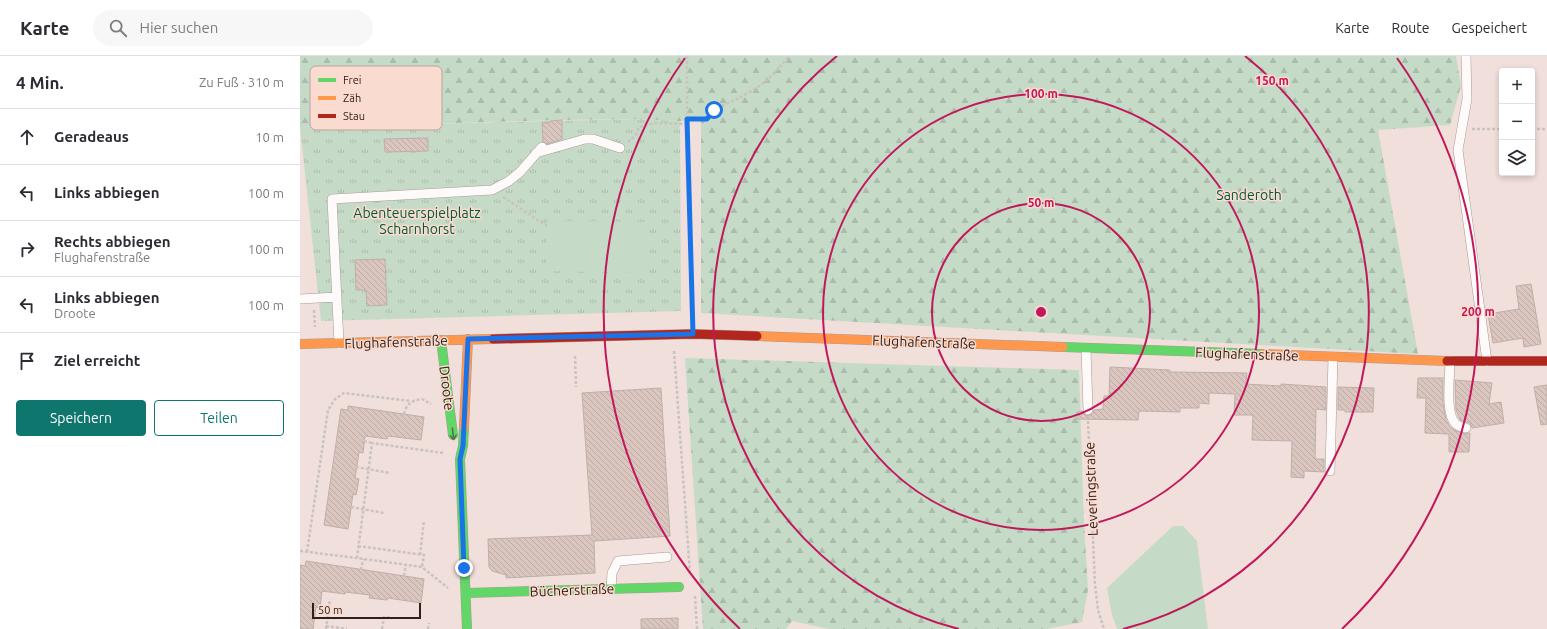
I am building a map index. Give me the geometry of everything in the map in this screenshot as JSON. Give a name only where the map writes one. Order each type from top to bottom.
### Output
[{"type":"main road","name":"Flughafenstraße","points":[[300,344],[693,334],[1450,362],[1547,361]]},
{"type":"main road","name":"Droote","points":[[467,629],[460,459],[463,446],[468,339]]},
{"type":"main road","name":"Droote","points":[[441,340],[455,447],[460,459]]},
{"type":"main road","name":"Bücherstraße","points":[[466,594],[679,587]]},
{"type":"lane","points":[[1466,56],[1468,99],[1458,150],[1487,362]]},
{"type":"lane","points":[[339,343],[332,199],[492,190],[509,181],[520,172],[539,150],[585,139],[593,139],[620,148]]},
{"type":"lane","points":[[300,299],[337,297]]},
{"type":"lane","points":[[1086,349],[1088,410]]},
{"type":"lane","points":[[1330,471],[1333,357]]},
{"type":"lane","points":[[1450,362],[1449,399],[1451,416],[1454,423],[1466,428]]},
{"type":"lane","points":[[611,589],[612,572],[618,561],[667,557]]},
{"type":"path","points":[[687,56],[687,124],[693,334]]},
{"type":"path","points":[[687,119],[707,119],[714,110],[749,94],[775,73],[789,56]]},
{"type":"path","points":[[636,135],[639,128],[647,124],[687,124]]},
{"type":"path","points":[[1462,130],[1499,129]]},
{"type":"path","points":[[1535,129],[1547,129]]},
{"type":"path","points":[[492,190],[547,226]]},
{"type":"path","points":[[314,299],[315,327]]},
{"type":"path","points":[[674,351],[690,575]]},
{"type":"path","points":[[575,356],[576,387]]},
{"type":"path","points":[[307,552],[328,410],[336,399],[344,393],[411,401],[422,399],[433,405]]},
{"type":"path","points":[[404,414],[406,405],[411,401]]},
{"type":"path","name":"Leveringstraße","points":[[1088,410],[1095,585],[1098,610],[1104,629]]},
{"type":"path","points":[[359,440],[443,453]]},
{"type":"path","points":[[357,558],[372,443]]},
{"type":"path","points":[[356,467],[390,473]]},
{"type":"path","points":[[351,507],[384,513]]},
{"type":"path","points":[[420,555],[424,520]]},
{"type":"path","points":[[358,546],[424,555],[422,567]]},
{"type":"path","points":[[300,551],[422,567],[450,590]]},
{"type":"path","points":[[361,570],[362,559]]},
{"type":"path","points":[[404,576],[406,565]]},
{"type":"path","points":[[694,593],[697,629]]},
{"type":"path","points":[[330,599],[326,628],[347,629]]},
{"type":"path","points":[[382,629],[384,617],[392,618]]},
{"type":"path","points":[[428,629],[429,623]]},
{"type":"green space","name":"Sanderoth","points":[[300,56],[1456,56],[1461,86],[1450,125],[1378,130],[1418,354],[701,313],[701,119],[680,121],[640,119],[442,123],[442,66],[310,66],[310,127],[300,127]]},
{"type":"green space","name":"Abenteuerspielplatz Scharnhorst","points":[[640,119],[680,121],[681,311],[321,321],[300,127],[310,127],[310,130],[442,130],[442,124]]},
{"type":"green space","points":[[547,221],[645,222],[644,273],[546,271]]},
{"type":"green space","points":[[685,358],[1079,370],[1084,524],[1088,590],[1082,622],[1047,629],[829,629],[792,621],[786,629],[703,629]]},
{"type":"green space","points":[[1173,526],[1183,526],[1197,541],[1208,629],[1117,629],[1112,615],[1107,588]]},
{"type":"building","points":[[562,120],[562,139],[547,144],[543,141],[542,123]]},
{"type":"building","points":[[428,138],[428,151],[385,152],[384,139]]},
{"type":"building","points":[[385,259],[387,305],[367,306],[366,290],[356,290],[355,260]]},
{"type":"building","points":[[1531,284],[1541,344],[1524,347],[1523,338],[1493,343],[1488,314],[1519,309],[1516,286]]},
{"type":"building","points":[[1110,367],[1170,370],[1170,372],[1247,373],[1246,384],[1281,386],[1281,384],[1326,387],[1326,410],[1316,409],[1315,459],[1324,459],[1324,472],[1304,471],[1304,478],[1291,477],[1292,441],[1252,440],[1253,415],[1234,415],[1235,394],[1209,393],[1209,404],[1199,403],[1199,408],[1180,408],[1180,412],[1139,411],[1138,420],[1077,419],[1077,412],[1082,411],[1085,415],[1089,416],[1094,410],[1103,409],[1104,396],[1109,396]]},
{"type":"building","points":[[1418,378],[1443,378],[1443,403],[1446,420],[1450,427],[1456,431],[1465,434],[1470,433],[1469,452],[1449,452],[1449,434],[1425,433],[1426,398],[1417,398]]},
{"type":"building","points":[[1455,380],[1492,383],[1489,404],[1501,402],[1504,423],[1472,428],[1470,423],[1460,420],[1456,410]]},
{"type":"building","points":[[1547,385],[1547,424],[1541,425],[1534,387]]},
{"type":"building","points":[[1338,387],[1374,388],[1373,412],[1345,412],[1345,410],[1338,410]]},
{"type":"building","points":[[661,388],[670,536],[594,541],[595,573],[506,578],[506,575],[492,571],[489,567],[488,539],[592,535],[582,393]]},
{"type":"building","points":[[348,406],[424,417],[421,440],[388,436],[387,439],[365,436],[363,453],[359,452],[355,478],[359,479],[356,495],[353,494],[348,529],[324,525],[341,409],[348,410]]},
{"type":"building","points":[[306,561],[424,579],[421,603],[388,598],[387,600],[369,598],[370,595],[322,591],[320,608],[316,607],[313,629],[300,629],[300,565],[305,566]]},
{"type":"building","points":[[678,618],[678,629],[641,629],[641,619]]},
{"type":"traffic: fast","points":[[441,340],[453,435]]},
{"type":"traffic: fast","points":[[1063,347],[1263,354]]},
{"type":"traffic: fast","points":[[464,427],[463,446],[460,459],[467,629]]},
{"type":"traffic: fast","points":[[466,593],[679,587]]},
{"type":"traffic: slow","points":[[757,336],[1063,347]]},
{"type":"traffic: slow","points":[[464,427],[468,339]]},
{"type":"traffic: slow","points":[[300,344],[493,339]]},
{"type":"traffic: slow","points":[[1263,354],[1447,361]]},
{"type":"traffic: jam","points":[[493,339],[693,334],[757,336]]},
{"type":"traffic: jam","points":[[1447,361],[1547,361]]},
{"type":"route","points":[[464,568],[460,459],[463,446],[468,339],[693,334],[687,119],[707,119],[714,110]]}]
